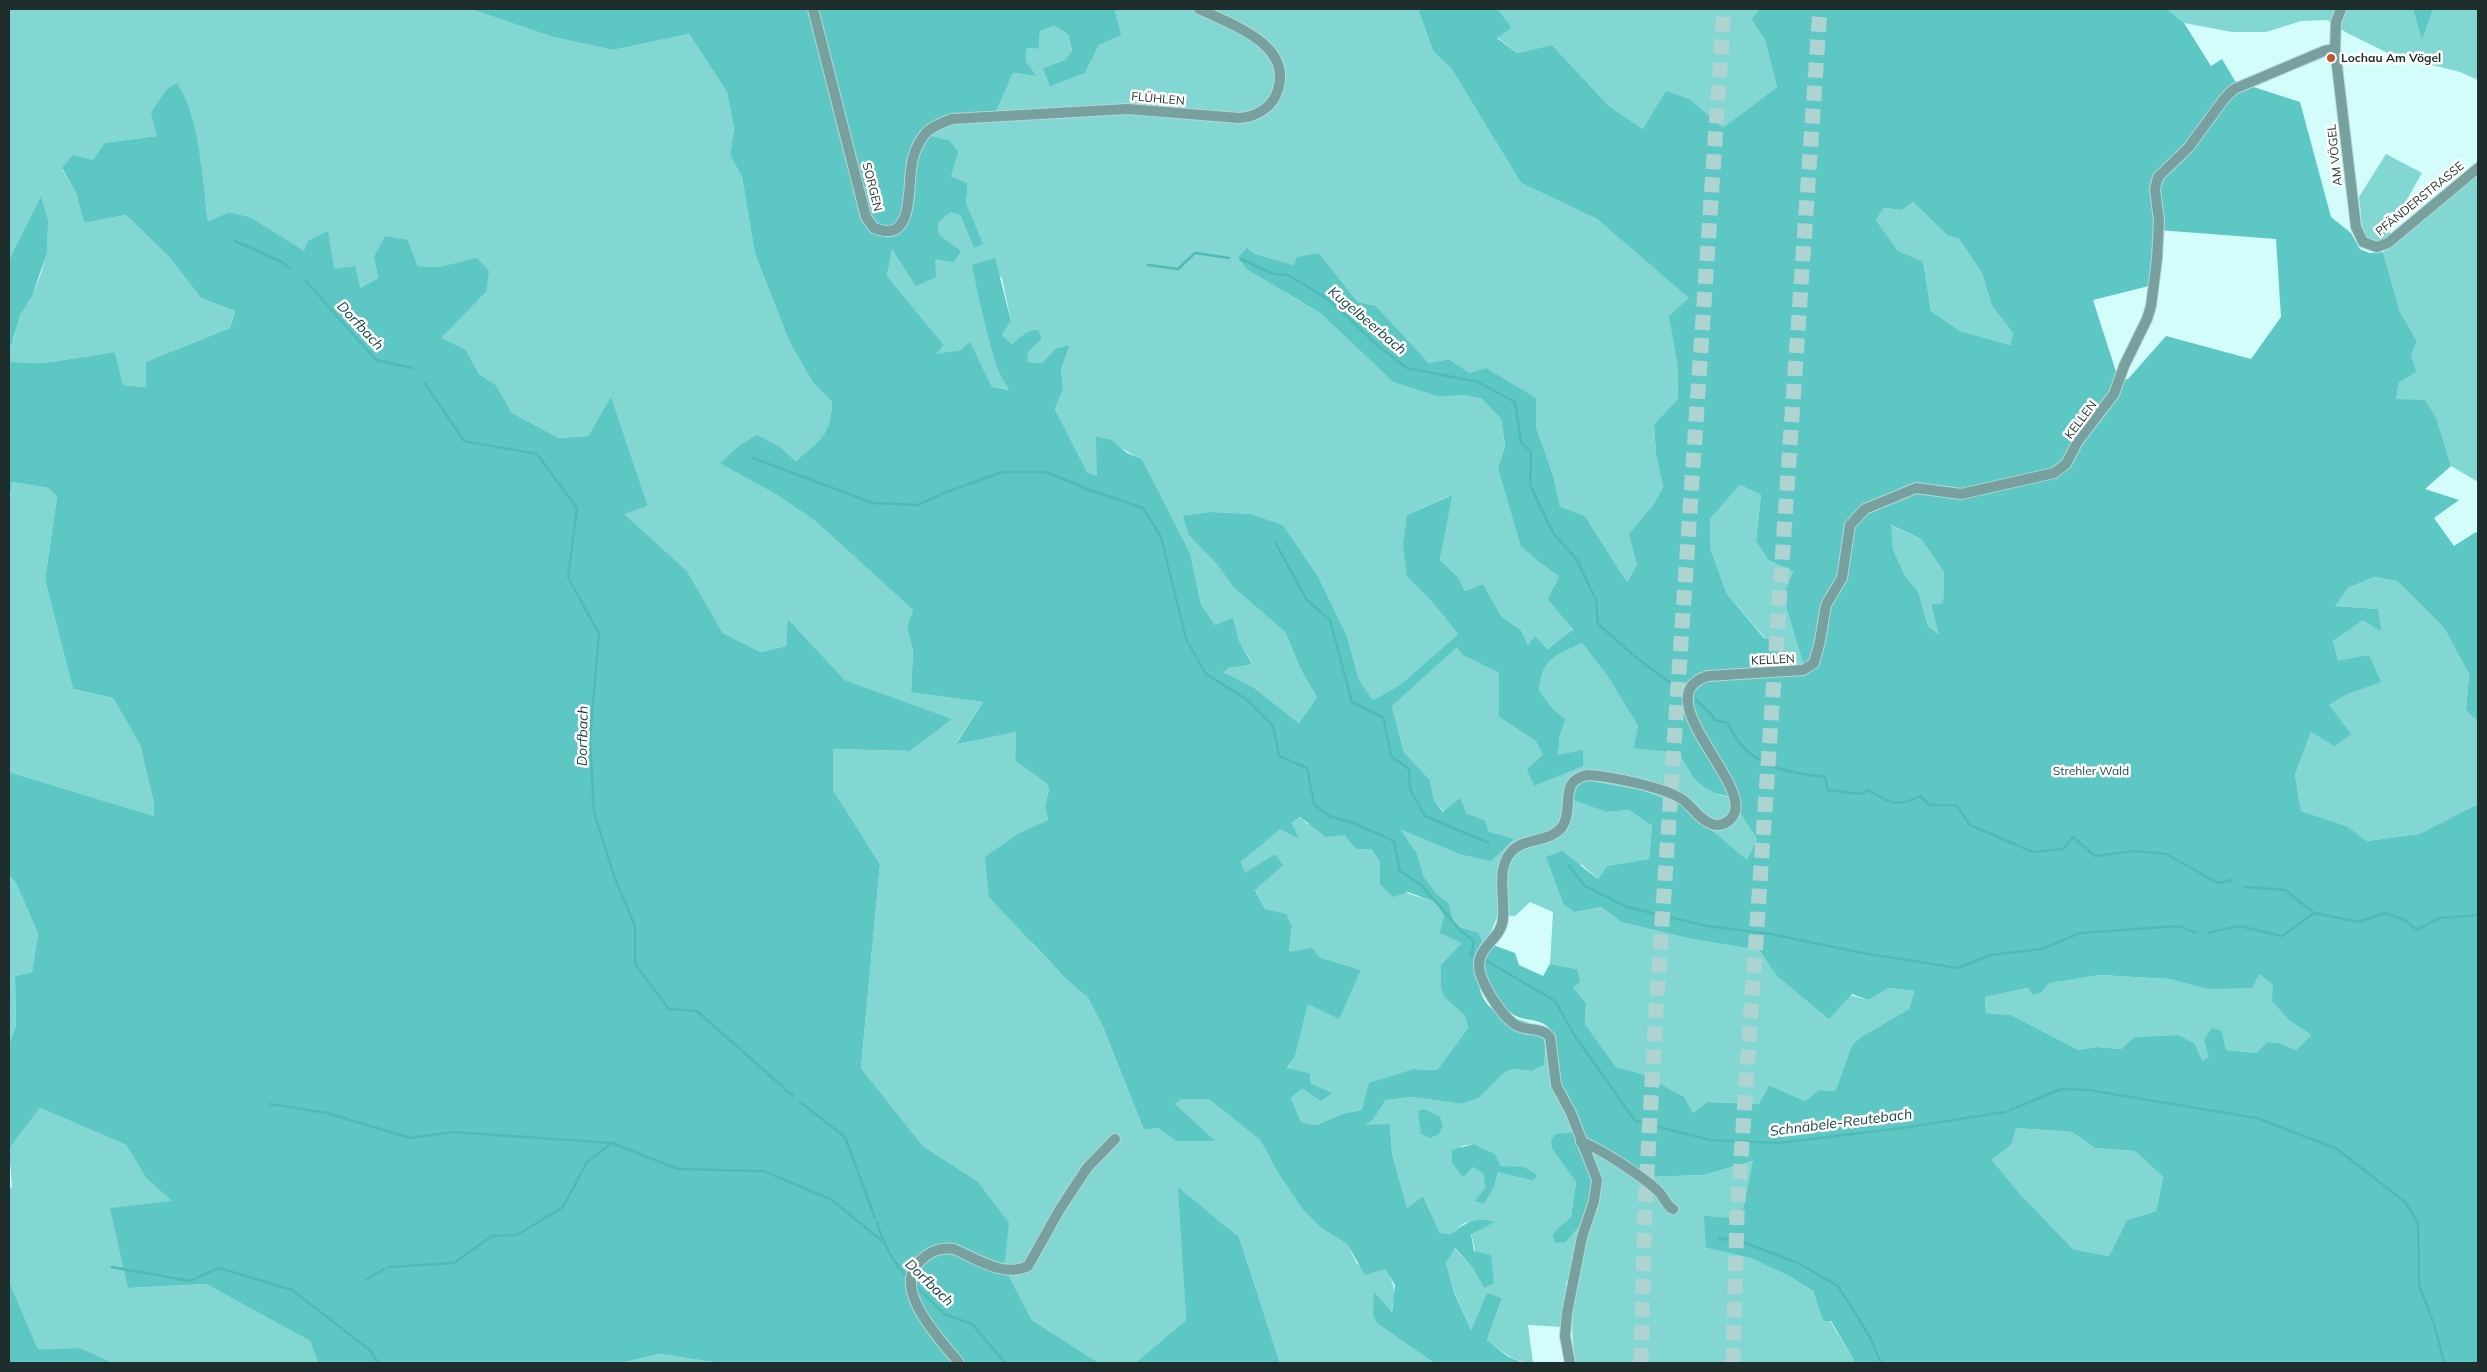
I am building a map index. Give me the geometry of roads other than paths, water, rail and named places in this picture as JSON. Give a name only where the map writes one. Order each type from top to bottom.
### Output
[{"type":"street","name":"SORGEN","points":[[813,9],[866,217],[874,228],[880,231],[894,230],[903,221],[908,204],[915,152],[925,134],[952,119],[1002,115]]},
{"type":"street","name":"FLÜHLEN","points":[[1002,115],[1127,109],[1245,118],[1260,112],[1272,102],[1278,86],[1279,68],[1274,56],[1262,42],[1199,9]]},
{"type":"street","name":"AM VÖGEL","points":[[2341,9],[2336,22],[2335,49],[2356,228],[2363,242],[2377,247]]},
{"type":"street","name":"KELLEN","points":[[1581,1142],[1571,1113],[1556,1085],[1550,1037],[1544,1032],[1519,1027],[1508,1019],[1489,992],[1479,968],[1481,957],[1497,937],[1503,922],[1503,876],[1510,853],[1522,844],[1557,832],[1565,821],[1571,786],[1580,776],[1588,774],[1668,792],[1685,801],[1710,824],[1717,825],[1729,822],[1736,811],[1736,796],[1692,718],[1688,700],[1691,689],[1700,678],[1708,676],[1803,670],[1814,663],[1826,605],[1842,578],[1850,525],[1865,509],[1916,488],[1961,494],[2054,473],[2066,464],[2078,441],[2114,394],[2124,366],[2147,319],[2157,259],[2158,221],[2155,185],[2161,173],[2189,147],[2224,99],[2234,89],[2324,51],[2335,49]]},
{"type":"street","name":"PFÄNDERSTRASSE","points":[[2377,247],[2388,243],[2478,168]]},
{"type":"street","points":[[959,1363],[919,1310],[914,1300],[911,1280],[917,1263],[924,1256],[938,1249],[946,1248],[954,1249],[1009,1271],[1019,1271],[1028,1266],[1060,1209],[1087,1168],[1115,1139]]},
{"type":"street","points":[[1581,1142],[1597,1148],[1658,1190],[1673,1209]]},
{"type":"street","points":[[1570,1363],[1565,1336],[1567,1313],[1582,1237],[1594,1201],[1597,1180],[1594,1167],[1581,1142]]},
{"type":"waterway","name":"Dorfbach","points":[[235,241],[280,261],[290,268]]},
{"type":"waterway","name":"Kugelbeerbach","points":[[1148,265],[1178,269],[1195,253],[1229,258]]},
{"type":"waterway","name":"Kugelbeerbach","points":[[1241,259],[1274,274],[1288,275],[1328,299],[1377,345],[1407,368],[1478,382],[1515,402],[1521,442],[1531,452],[1530,485],[1553,533],[1577,560],[1596,600],[1598,624],[1638,659],[1683,692]]},
{"type":"waterway","name":"Dorfbach","points":[[305,280],[376,360],[412,368]]},
{"type":"waterway","name":"Dorfbach","points":[[425,383],[464,441],[537,454],[577,508],[568,577],[599,634],[590,739],[594,812],[614,876],[635,926],[635,964],[669,1009],[697,1011],[793,1096]]},
{"type":"waterway","name":"Schnäbele-Reutebach","points":[[753,458],[873,503],[918,505],[944,493],[1002,472],[1046,472],[1092,491],[1143,508],[1161,537],[1186,639],[1206,674],[1246,699],[1273,726],[1279,756],[1307,768],[1314,804],[1329,816],[1353,823],[1394,841],[1400,871],[1421,885],[1461,931],[1474,941],[1471,956]]},
{"type":"waterway","points":[[1275,542],[1307,600],[1330,620],[1352,702],[1383,717],[1391,756],[1409,769],[1410,789],[1425,816],[1489,843]]},
{"type":"waterway","name":"Kugelbeerbach","points":[[1696,700],[1715,720],[1728,723],[1745,749],[1756,758],[1781,769],[1825,777],[1828,790],[1861,794],[1869,790],[1893,802],[1905,802],[1920,796],[1930,805],[1956,805],[1970,825],[2033,852],[2063,849],[2073,837],[2095,856],[2134,851],[2166,854],[2218,883],[2232,880]]},
{"type":"waterway","points":[[1568,865],[1585,886],[1627,907],[1707,926],[1771,934],[1862,953],[1958,968],[1990,955],[2042,949],[2080,933],[2179,926],[2196,933]]},
{"type":"waterway","name":"Kugelbeerbach","points":[[2245,887],[2285,890],[2314,913],[2359,922],[2385,913],[2405,920],[2416,930],[2440,918],[2478,915]]},
{"type":"waterway","points":[[2208,933],[2239,926],[2282,936],[2314,913]]},
{"type":"waterway","name":"Schnäbele-Reutebach","points":[[1487,961],[1555,1001],[1575,1036],[1635,1121],[1710,1140],[1779,1143],[1909,1127],[2005,1112]]},
{"type":"waterway","name":"Schnäbele-Reutebach","points":[[2010,1110],[2061,1089],[2089,1090],[2257,1118],[2337,1149],[2405,1202],[2418,1223],[2419,1285],[2435,1327],[2444,1363]]},
{"type":"waterway","name":"Dorfbach","points":[[800,1102],[845,1137],[875,1218]]},
{"type":"waterway","points":[[270,1104],[327,1113],[410,1138],[453,1132],[612,1143],[678,1169],[764,1171],[832,1200],[882,1241]]},
{"type":"waterway","points":[[389,1267],[454,1263],[492,1236],[517,1235],[563,1207],[587,1162],[612,1143]]},
{"type":"waterway","name":"Dorfbach","points":[[877,1222],[889,1253],[909,1279]]},
{"type":"waterway","points":[[1719,1238],[1748,1244],[1798,1263],[1838,1286],[1870,1337],[1881,1363]]},
{"type":"waterway","points":[[112,1267],[190,1281],[219,1268],[292,1290],[371,1351],[378,1363]]},
{"type":"waterway","points":[[366,1280],[384,1269]]},
{"type":"waterway","name":"Dorfbach","points":[[914,1284],[944,1314],[972,1324],[1005,1363]]},
{"type":"tunnel","points":[[1641,1363],[1645,1208],[1656,1011],[1724,9]]},
{"type":"tunnel","points":[[1733,1363],[1737,1216],[1820,9]]},
{"type":"place","name":"Lochau Am Vögel","points":[[2331,58]]},
{"type":"park label","name":"Strehler Wald","points":[[2091,771]]}]
